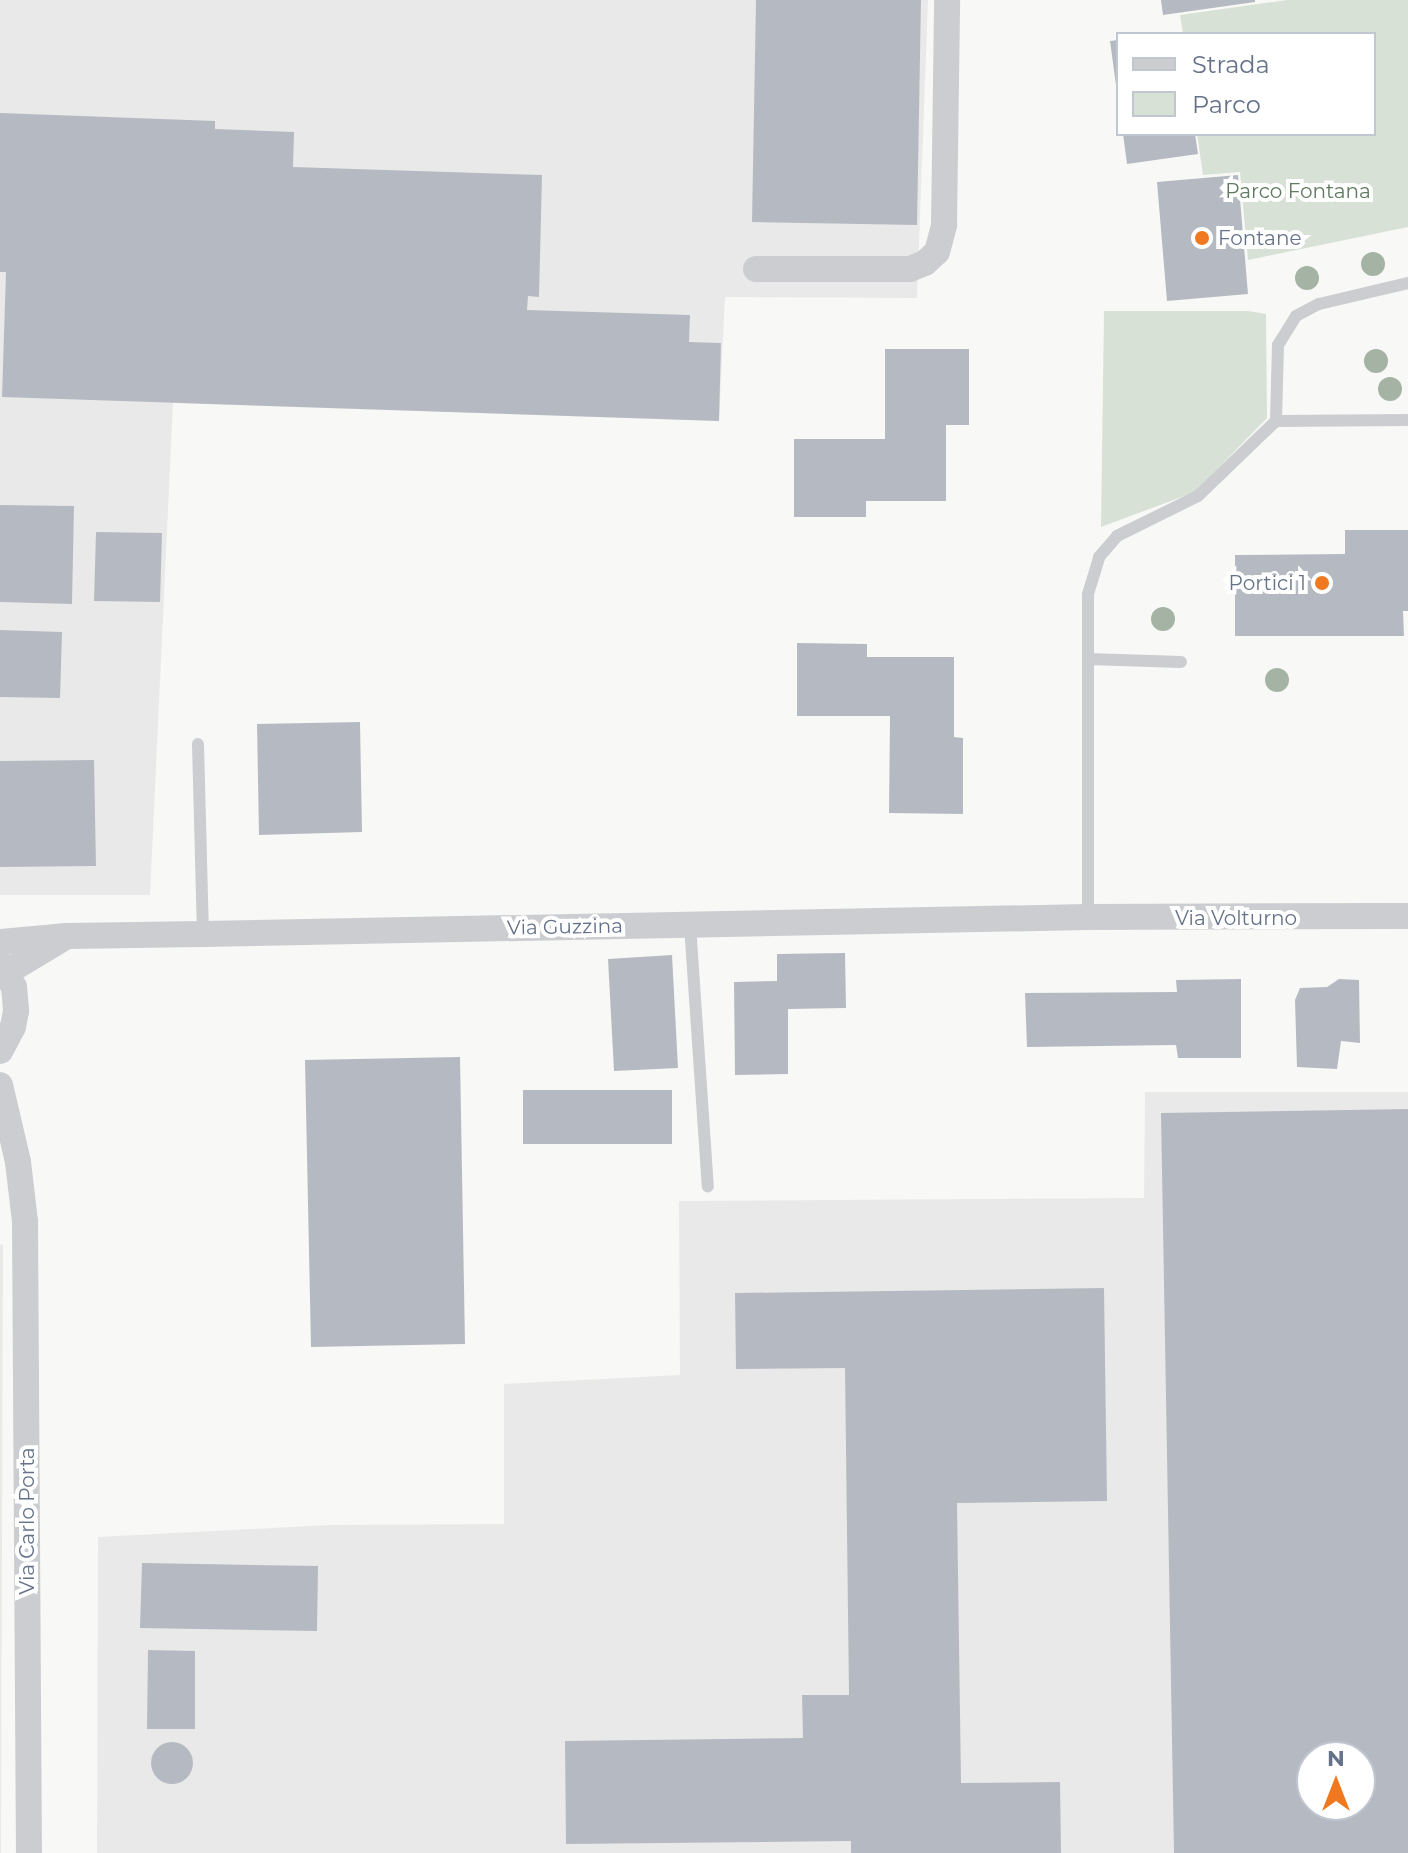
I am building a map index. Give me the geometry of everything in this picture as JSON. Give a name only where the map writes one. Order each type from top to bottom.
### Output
[{"type":"street","points":[[756,269],[910,269],[925,263],[937,252],[944,225],[947,0]]},
{"type":"street","name":"Via Volturno","points":[[1076,918],[1408,916]]},
{"type":"street","name":"Via Guzzina","points":[[0,942],[67,936],[1076,918]]},
{"type":"street","points":[[0,1051],[13,1027],[16,1011],[14,987],[3,968],[67,936]]},
{"type":"street","name":"Via Carlo Porta","points":[[0,1085],[21,1190],[25,1238],[29,1853]]},
{"type":"street","name":"Via Carlo Porta","points":[[0,1146],[21,1190]]},
{"type":"lane","points":[[1276,421],[1278,345],[1296,316],[1319,304],[1408,283]]},
{"type":"lane","points":[[1076,918],[1089,584],[1107,546],[1117,536],[1198,496],[1276,421],[1408,420]]},
{"type":"lane","points":[[1088,659],[1181,662]]},
{"type":"lane","points":[[198,744],[203,934]]},
{"type":"lane","points":[[690,925],[708,1186]]},
{"type":"shaded area","points":[[0,0],[928,0],[917,298],[725,297],[719,421],[173,403],[150,895],[0,895]]},
{"type":"shaded area","points":[[1145,1092],[1408,1092],[1408,1853],[97,1853],[98,1537],[329,1525],[504,1524],[504,1384],[680,1375],[679,1201],[1144,1198]]},
{"type":"shaded area","points":[[3,1244],[1,1853],[0,1853],[0,1245]]},
{"type":"green space","name":"Parco Fontana","points":[[1287,0],[1408,0],[1408,227],[1248,260],[1240,172],[1203,175],[1197,136],[1376,136],[1376,32],[1183,32],[1180,15]]},
{"type":"green space","points":[[1104,311],[1248,311],[1266,314],[1267,418],[1195,492],[1101,527]]},
{"type":"building","points":[[756,0],[921,0],[917,225],[752,222]]},
{"type":"building","points":[[1161,0],[1255,0],[1255,2],[1163,15]]},
{"type":"building","points":[[1116,40],[1116,85],[1110,41]]},
{"type":"building","points":[[0,113],[215,121],[215,129],[294,132],[293,167],[542,175],[539,297],[528,296],[527,310],[690,315],[689,342],[721,343],[719,421],[2,397],[6,272],[0,272]]},
{"type":"building","points":[[1123,136],[1195,136],[1198,154],[1127,164]]},
{"type":"building","name":"Fontane","points":[[1238,175],[1248,294],[1167,301],[1157,182]]},
{"type":"building","points":[[885,349],[969,349],[969,425],[946,425],[946,501],[866,501],[866,517],[794,517],[794,439],[885,439]]},
{"type":"building","points":[[0,505],[74,506],[72,604],[0,602]]},
{"type":"building","name":"Portici 1","points":[[1345,530],[1408,530],[1408,611],[1403,611],[1404,636],[1235,636],[1235,555],[1345,554]]},
{"type":"building","points":[[96,532],[162,533],[160,602],[94,601]]},
{"type":"building","points":[[0,630],[62,632],[60,698],[0,697]]},
{"type":"building","points":[[797,643],[867,644],[867,657],[954,657],[954,737],[963,738],[963,814],[889,813],[890,716],[797,716]]},
{"type":"building","points":[[360,722],[362,832],[259,835],[257,724]]},
{"type":"building","points":[[94,760],[96,866],[0,867],[0,761]]},
{"type":"building","points":[[845,953],[846,1008],[788,1009],[788,1074],[735,1075],[734,982],[777,981],[777,954]]},
{"type":"building","points":[[672,955],[678,1068],[614,1071],[608,959]]},
{"type":"building","points":[[1241,979],[1241,1058],[1178,1058],[1176,1045],[1027,1047],[1025,993],[1177,992],[1176,980]]},
{"type":"building","points":[[1339,979],[1359,980],[1360,1043],[1341,1041],[1337,1069],[1297,1067],[1295,1000],[1300,988],[1327,987]]},
{"type":"building","points":[[460,1057],[465,1344],[311,1347],[305,1060]]},
{"type":"building","points":[[523,1090],[672,1090],[672,1144],[523,1144]]},
{"type":"building","points":[[1408,1109],[1408,1853],[1174,1853],[1161,1113]]},
{"type":"building","points":[[1104,1288],[1107,1501],[957,1503],[961,1783],[1060,1782],[1061,1853],[851,1853],[851,1841],[566,1844],[565,1741],[803,1738],[802,1695],[849,1695],[845,1368],[736,1369],[735,1293]]},
{"type":"building","points":[[142,1563],[318,1566],[317,1631],[140,1628]]},
{"type":"building","points":[[148,1650],[195,1651],[195,1729],[147,1729]]},
{"type":"building","points":[[172,1742],[187,1748],[193,1763],[187,1778],[172,1784],[157,1778],[151,1763],[157,1748]]},
{"type":"place","name":"Fontane","points":[[1202,238]]},
{"type":"place","name":"Portici 1","points":[[1322,583]]}]
